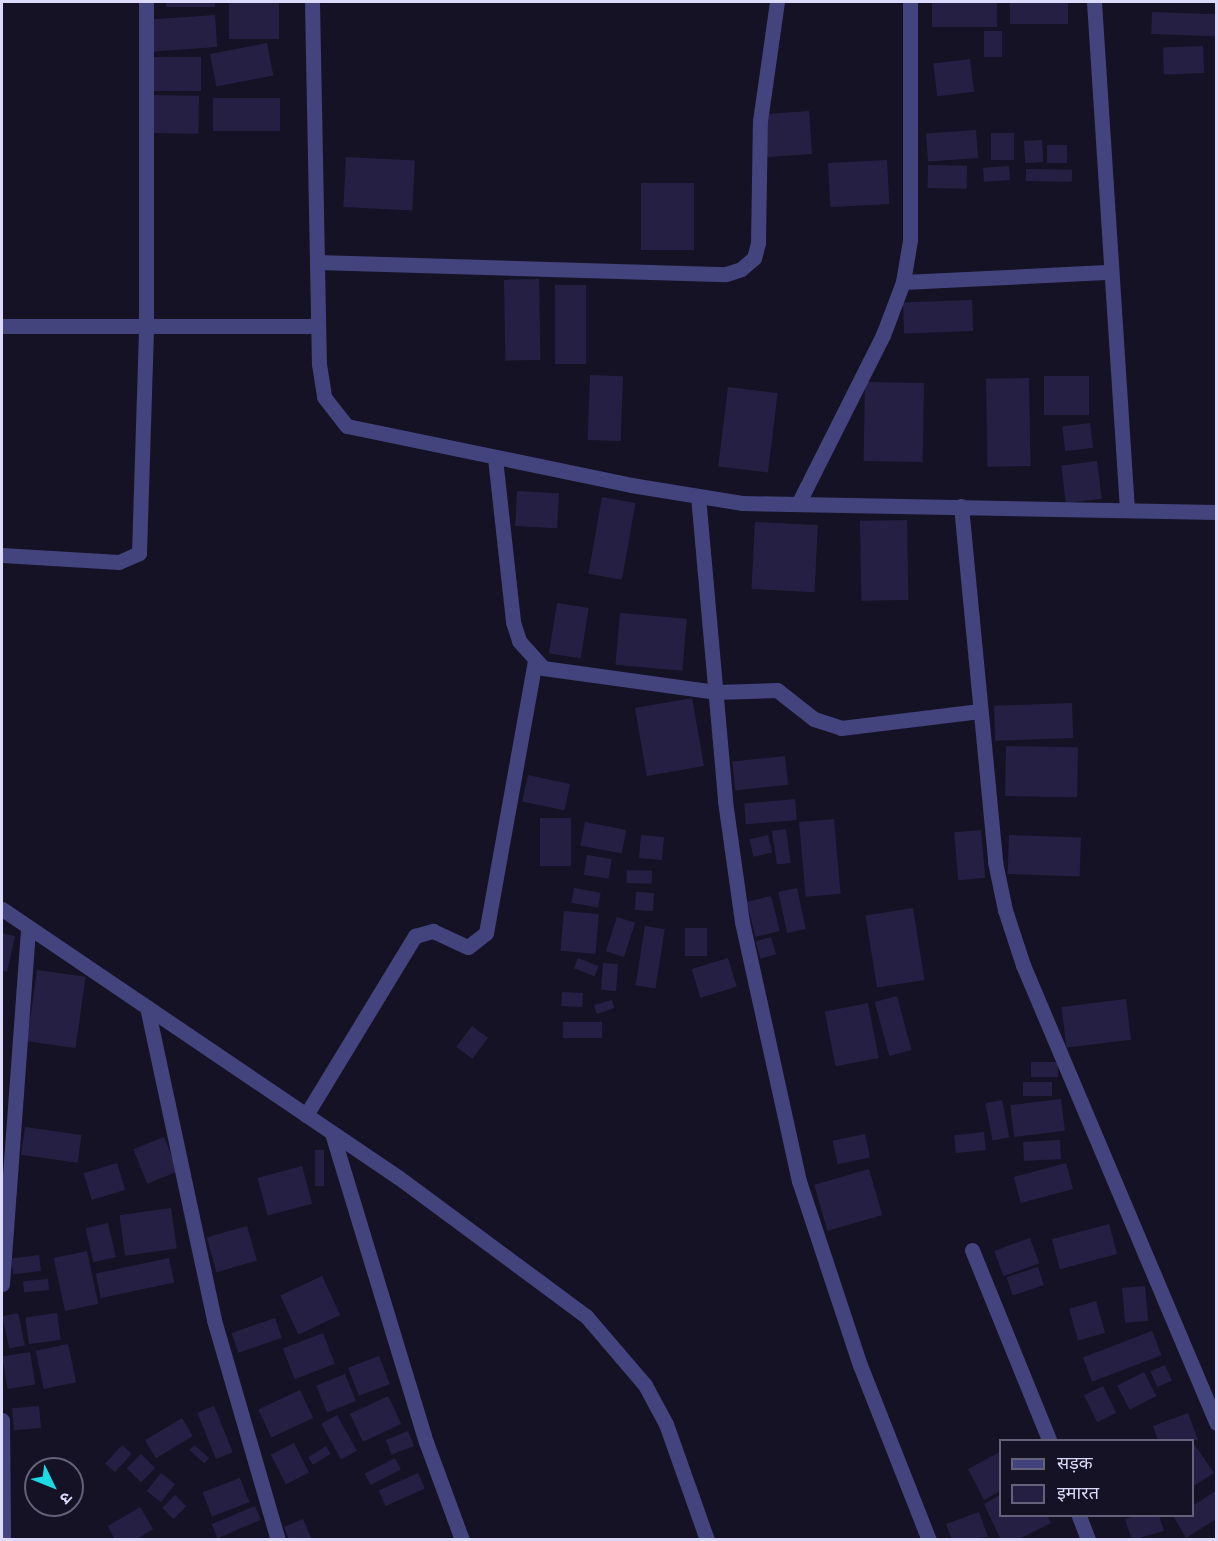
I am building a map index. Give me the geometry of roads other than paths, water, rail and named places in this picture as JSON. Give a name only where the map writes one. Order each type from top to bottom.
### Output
[{"type":"street","points":[[2,555],[119,562],[139,554],[146,326],[146,2]]},
{"type":"street","points":[[312,2],[316,262],[324,397],[348,426],[495,458],[698,496],[798,504],[1216,512]]},
{"type":"street","points":[[316,262],[726,274],[741,269],[754,258],[758,243],[760,121],[777,2]]},
{"type":"street","points":[[798,504],[883,334],[903,282],[910,240],[910,2]]},
{"type":"street","points":[[1094,2],[1127,509]]},
{"type":"street","points":[[903,282],[1111,272]]},
{"type":"street","points":[[2,326],[318,326]]},
{"type":"street","points":[[495,458],[513,622],[519,641],[535,662],[554,671],[715,692],[777,690],[814,719],[841,728],[980,711]]},
{"type":"street","points":[[698,496],[715,692],[741,922],[799,1181],[860,1365],[929,1539]]},
{"type":"street","points":[[961,506],[995,862],[1023,965],[1216,1423]]},
{"type":"street","points":[[306,1115],[415,936],[433,931],[468,947],[486,933],[535,662]]},
{"type":"street","points":[[2,909],[332,1133],[586,1316],[618,1349],[666,1424],[707,1539]]},
{"type":"street","points":[[2,1284],[28,927]]},
{"type":"street","points":[[147,1007],[214,1320],[278,1539]]},
{"type":"street","points":[[332,1133],[426,1442],[462,1539]]},
{"type":"street","points":[[972,1250],[1049,1439]]},
{"type":"street","points":[[2,1420],[3,1539]]},
{"type":"street","points":[[1080,1517],[1088,1539]]}]
